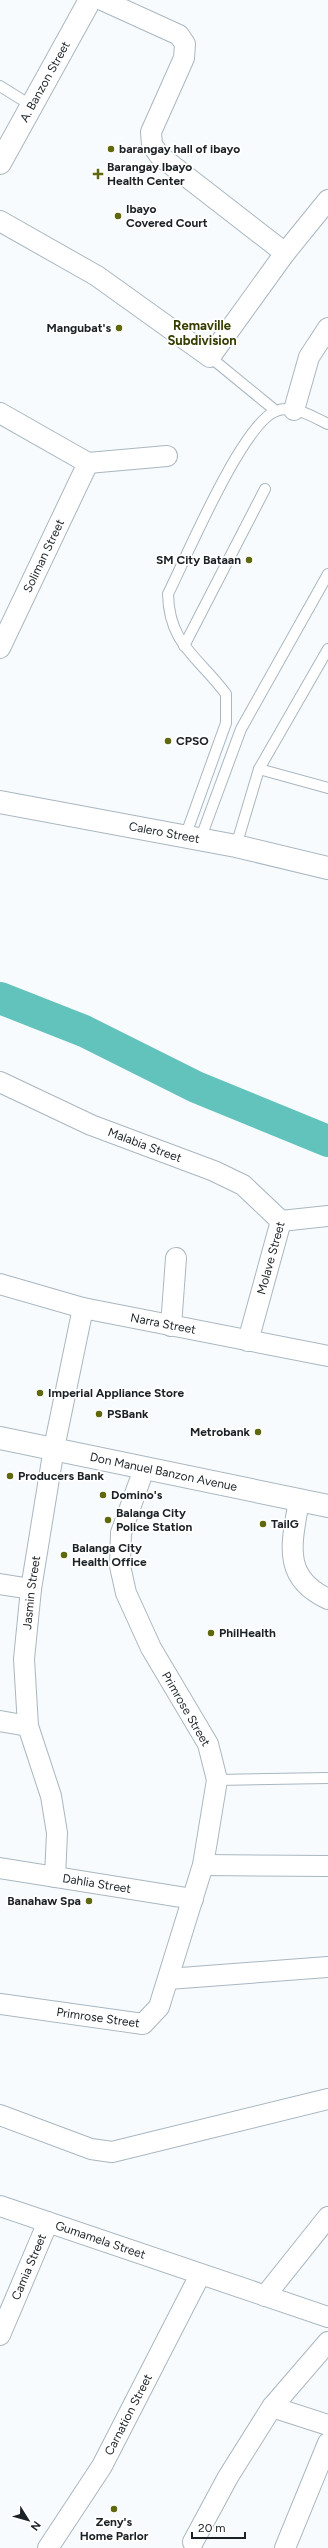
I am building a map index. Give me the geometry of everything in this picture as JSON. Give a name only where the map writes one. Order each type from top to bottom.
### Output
[{"type":"main road","name":"A. Banzon Street","points":[[0,163],[89,2]]},
{"type":"main road","name":"Calero Street","points":[[0,802],[236,846],[328,868]]},
{"type":"main road","name":"Don Manuel Banzon Avenue","points":[[0,1438],[328,1506]]},
{"type":"street","points":[[89,2],[179,35],[184,44],[184,58],[152,132],[152,145],[160,156],[285,253]]},
{"type":"street","points":[[0,221],[97,276],[210,357],[285,253],[328,200]]},
{"type":"street","points":[[285,410],[309,357],[328,328]]},
{"type":"street","points":[[0,413],[88,463],[168,456]]},
{"type":"street","name":"Soliman Street","points":[[0,648],[88,463]]},
{"type":"street","name":"Malabia Street","points":[[0,1082],[91,1125],[214,1171],[243,1185],[281,1221]]},
{"type":"street","name":"Molave Street","points":[[248,1341],[281,1221],[328,1216]]},
{"type":"street","points":[[171,1326],[176,1258]]},
{"type":"street","name":"Narra Street","points":[[0,1284],[82,1308],[328,1356]]},
{"type":"street","name":"Jasmin Street","points":[[55,1877],[57,1833],[51,1796],[28,1726],[24,1659],[31,1590],[54,1448],[82,1308]]},
{"type":"street","name":"Primrose Street","points":[[0,2004],[143,2024],[159,2007],[203,1865],[217,1780],[208,1744],[151,1648],[126,1593],[120,1566],[121,1533],[144,1469]]},
{"type":"street","points":[[299,1500],[291,1551],[296,1571],[308,1588],[328,1599]]},
{"type":"street","points":[[0,1584],[31,1590]]},
{"type":"street","points":[[0,1721],[28,1726]]},
{"type":"street","points":[[203,1865],[328,1866]]},
{"type":"street","name":"Dahlia Street","points":[[0,1868],[193,1899]]},
{"type":"street","points":[[168,1979],[328,1967]]},
{"type":"street","points":[[0,2115],[91,2149],[112,2152],[328,2099]]},
{"type":"street","name":"Gumamela Street","points":[[0,2206],[200,2275],[328,2317]]},
{"type":"street","points":[[265,2296],[328,2217]]},
{"type":"street","name":"Camia Street","points":[[0,2335],[48,2222]]},
{"type":"street","name":"Carnation Street","points":[[48,2548],[102,2466],[200,2275]]},
{"type":"street","points":[[193,2542],[228,2477],[272,2407],[328,2342]]},
{"type":"street","points":[[272,2407],[328,2425]]},
{"type":"street","points":[[285,2548],[328,2444]]},
{"type":"lane","points":[[0,86],[32,106]]},
{"type":"lane","points":[[210,357],[285,410],[328,424]]},
{"type":"lane","points":[[193,838],[226,723],[226,694],[184,646],[173,629],[168,612],[168,594],[238,452],[265,418],[285,410]]},
{"type":"lane","points":[[184,646],[265,489]]},
{"type":"lane","points":[[193,838],[241,729],[328,574]]},
{"type":"lane","points":[[236,846],[259,768],[328,650]]},
{"type":"lane","points":[[259,768],[328,788]]},
{"type":"lane","points":[[217,1780],[328,1778]]},
{"type":"waterway","points":[[0,998],[84,1031],[196,1087],[328,1141]]},
{"type":"place","name":"barangay hall of ibayo","points":[[111,149]]},
{"type":"place","name":"Barangay Ibayo Health Center","points":[[98,174]]},
{"type":"place","name":"Ibayo Covered Court","points":[[118,216]]},
{"type":"place","name":"Mangubat's","points":[[119,328]]},
{"type":"place","name":"SM City Bataan","points":[[249,560]]},
{"type":"place","name":"CPSO","points":[[168,741]]},
{"type":"place","name":"Imperial Appliance Store","points":[[40,1393]]},
{"type":"place","name":"PSBank","points":[[99,1414]]},
{"type":"place","name":"Metrobank","points":[[258,1432]]},
{"type":"place","name":"Producers Bank","points":[[10,1476]]},
{"type":"place","name":"Domino's","points":[[103,1495]]},
{"type":"place","name":"Balanga City Police Station","points":[[108,1520]]},
{"type":"place","name":"TailG","points":[[263,1524]]},
{"type":"place","name":"Balanga City Health Office","points":[[64,1555]]},
{"type":"place","name":"PhilHealth","points":[[211,1633]]},
{"type":"place","name":"Banahaw Spa","points":[[89,1901]]},
{"type":"place","name":"Zeny's Home Parlor","points":[[114,2509]]},
{"type":"district","name":"Remaville Subdivision","points":[[202,332]]}]
